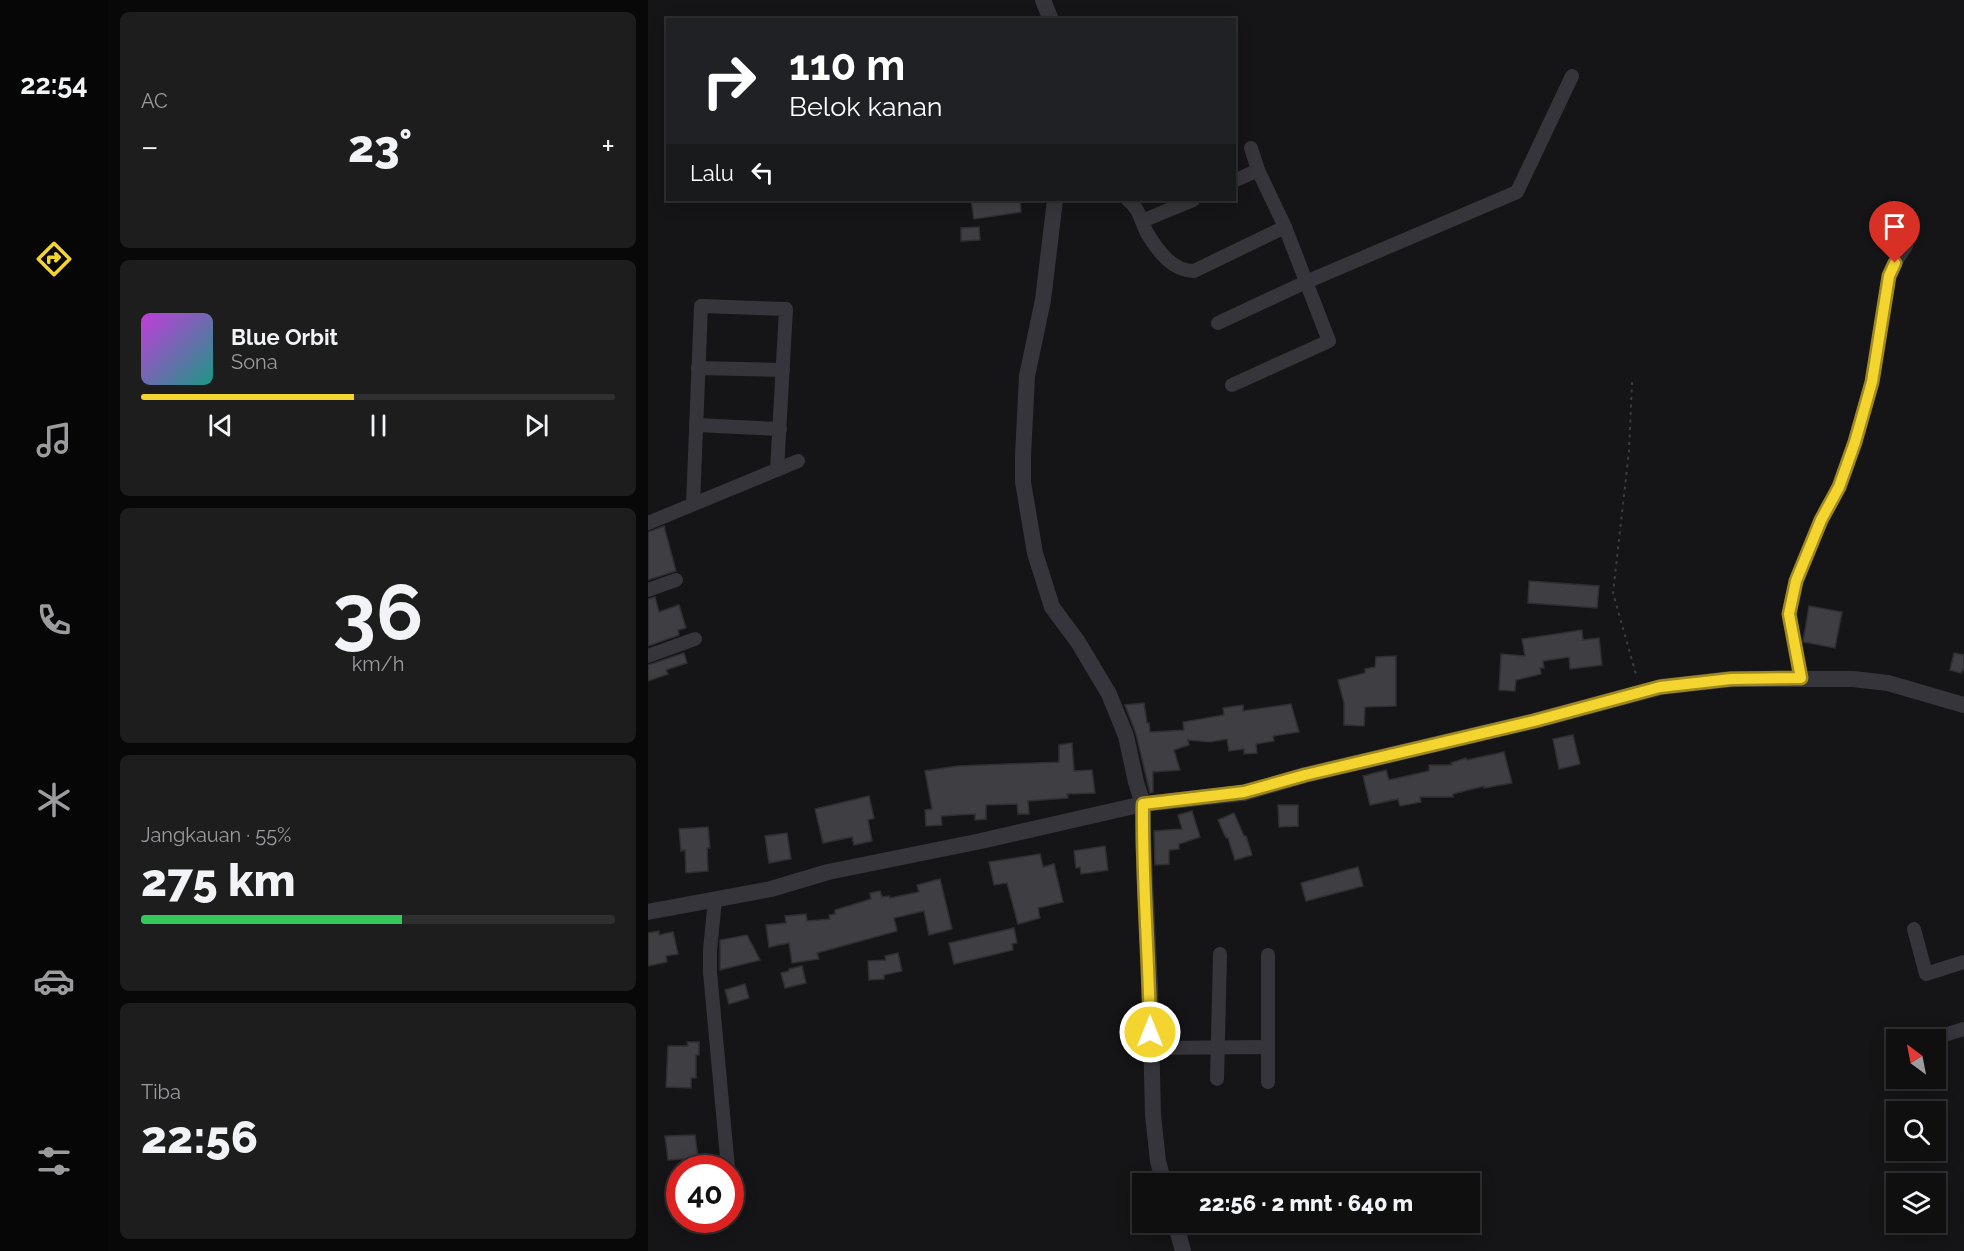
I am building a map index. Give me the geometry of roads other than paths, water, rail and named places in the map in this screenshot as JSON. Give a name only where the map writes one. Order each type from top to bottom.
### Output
[{"type":"street","points":[[1043,0],[1050,18]]},
{"type":"street","points":[[1218,323],[1306,282],[1517,192],[1572,76]]},
{"type":"street","points":[[1232,386],[1329,341],[1285,227],[1258,170],[1251,148]]},
{"type":"street","points":[[1236,180],[1258,170]]},
{"type":"street","points":[[1056,201],[1043,300],[1028,376],[1023,482],[1035,553],[1052,607],[1078,642],[1109,694],[1126,736],[1143,804],[1153,1115],[1161,1173]]},
{"type":"street","points":[[1129,201],[1161,254],[1185,271],[1194,271],[1285,227]]},
{"type":"street","points":[[1142,221],[1191,201]]},
{"type":"street","points":[[1801,678],[1789,614],[1796,581],[1821,520],[1839,487],[1855,442],[1872,382],[1889,276],[1906,246]]},
{"type":"street","points":[[693,504],[701,306],[786,309],[777,470]]},
{"type":"street","points":[[698,368],[783,370]]},
{"type":"street","points":[[696,425],[780,429]]},
{"type":"street","points":[[648,523],[798,461]]},
{"type":"street","points":[[648,590],[676,580]]},
{"type":"street","points":[[648,656],[695,639]]},
{"type":"street","points":[[648,912],[771,889],[828,872],[981,841],[1143,804],[1244,792],[1305,775],[1534,721],[1641,692],[1685,684],[1731,679],[1853,679],[1888,683],[1964,705]]},
{"type":"street","points":[[715,900],[710,972],[727,1155]]},
{"type":"street","points":[[1914,929],[1926,974],[1964,962]]},
{"type":"street","points":[[1217,1079],[1220,954]]},
{"type":"street","points":[[1268,955],[1268,1082]]},
{"type":"street","points":[[1946,1034],[1964,1029]]},
{"type":"street","points":[[1150,1048],[1268,1047]]},
{"type":"street","points":[[1178,1233],[1183,1251]]}]
